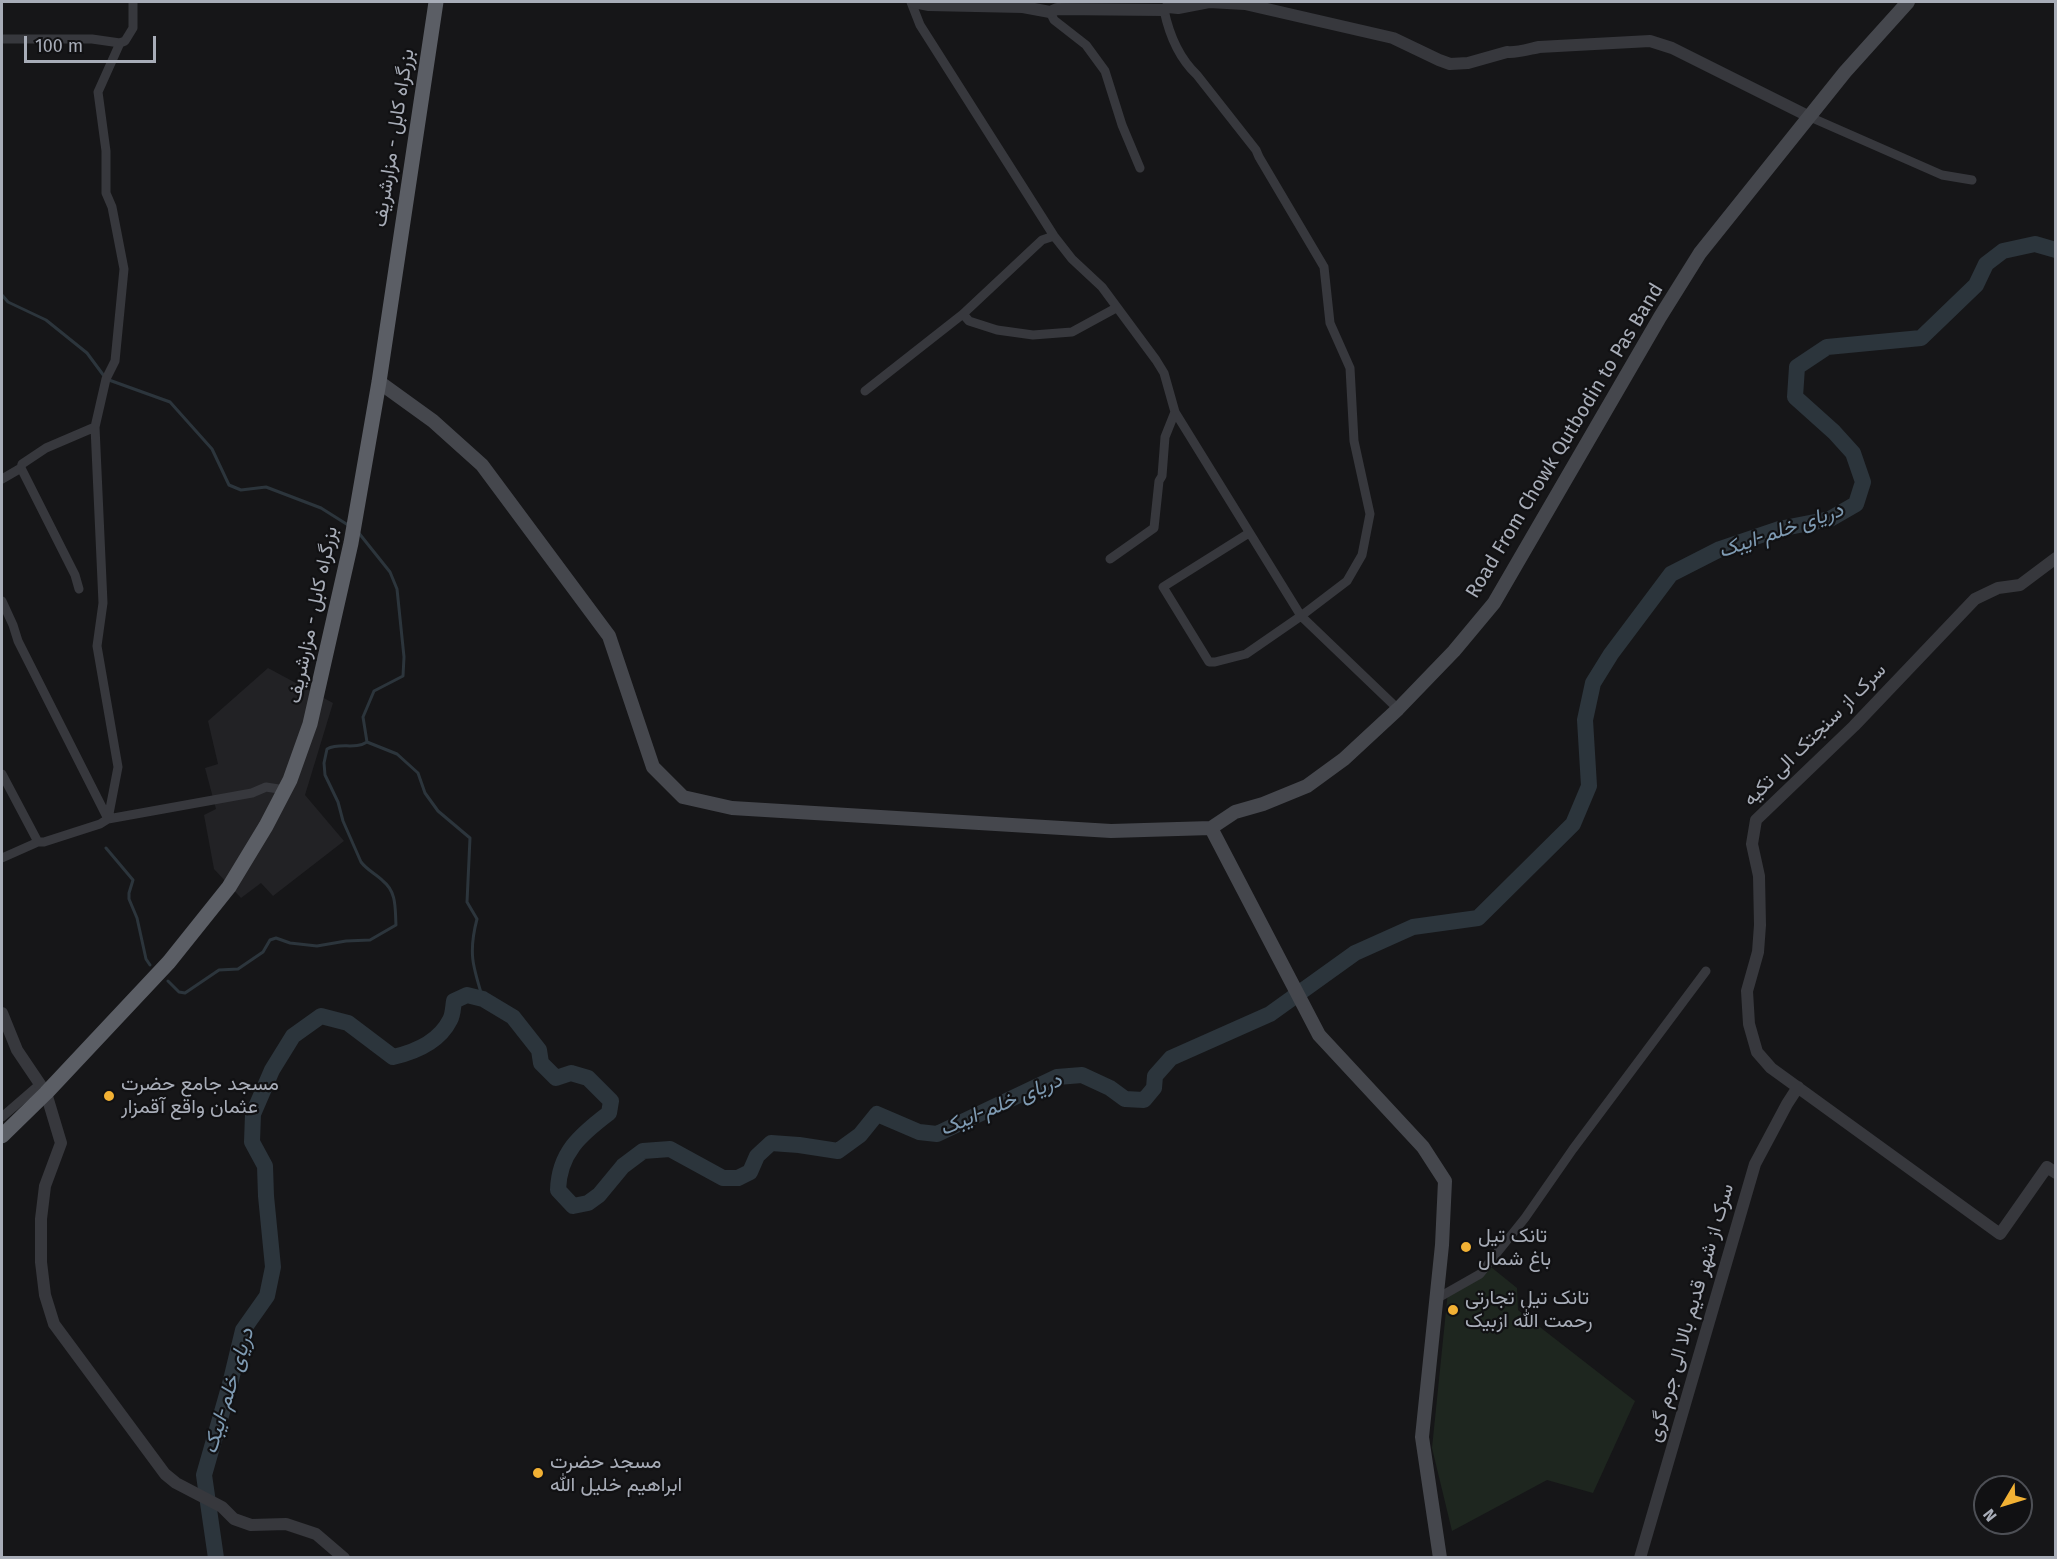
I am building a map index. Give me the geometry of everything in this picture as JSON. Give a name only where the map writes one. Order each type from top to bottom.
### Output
[{"type":"highway","name":"بزرگراه کابل - مزارشریف","points":[[2,1136],[42,1089],[169,962],[229,887],[266,826],[285,789],[310,724],[351,543],[436,2]]},
{"type":"main road","name":"Road From Chowk Qutbodin to Pas Band","points":[[1211,828],[1235,812],[1263,804],[1307,786],[1344,759],[1398,709],[1454,651],[1494,603],[1700,252],[1845,72],[1908,2]]},
{"type":"main road","points":[[378,382],[434,421],[482,465],[609,636],[653,767],[683,797],[732,808],[1111,831],[1211,828],[1318,1035],[1423,1148],[1445,1181],[1442,1245],[1422,1437],[1440,1557]]},
{"type":"street","points":[[108,819],[118,767],[97,646],[103,603],[95,427],[106,379],[115,361],[124,269],[112,207],[105,193],[106,151],[98,92],[120,43],[133,28],[133,2]]},
{"type":"street","points":[[1398,709],[1301,616],[1176,412],[1164,374],[1156,360],[1102,287],[1072,259],[1053,236],[920,25],[912,2],[929,5],[1023,7],[1050,12],[1057,9],[1164,10],[1168,7],[1178,8],[1209,2],[1245,4],[1393,38],[1450,64],[1468,63],[1507,52],[1513,53],[1539,47],[1650,40],[1672,48],[1809,117],[1942,175],[1972,180]]},
{"type":"street","points":[[1164,10],[1169,33],[1188,67],[1197,75],[1256,150],[1324,267],[1330,323],[1350,368],[1354,441],[1370,514],[1362,555],[1347,581],[1246,654],[1209,662],[1163,586],[1249,533]]},
{"type":"street","points":[[1050,12],[1054,20],[1086,45],[1105,71],[1122,125],[1140,168]]},
{"type":"street","points":[[2,39],[92,39],[120,43]]},
{"type":"street","points":[[865,391],[963,314],[1042,240],[1053,236]]},
{"type":"street","points":[[963,314],[969,321],[997,330],[1033,335],[1072,332],[1116,308]]},
{"type":"street","points":[[1110,560],[1154,528],[1165,437],[1176,412]]},
{"type":"street","points":[[2,479],[21,468],[22,464],[46,448],[95,427]]},
{"type":"street","points":[[21,468],[80,589]]},
{"type":"street","name":"سرک از سنجتک الی تکیه","points":[[2051,1170],[2000,1234],[1771,1068],[1757,1052],[1749,1024],[1747,991],[1758,952],[1760,925],[1759,876],[1752,844],[1756,820],[1869,711],[1975,599],[1998,588],[2020,585],[2055,558]]},
{"type":"street","points":[[2,601],[18,641],[108,819]]},
{"type":"street","points":[[2,774],[38,842]]},
{"type":"street","points":[[2,858],[38,842],[89,828],[108,819],[252,793],[266,787],[285,789]]},
{"type":"street","points":[[1436,1299],[1480,1274],[1525,1218],[1573,1149],[1706,971]]},
{"type":"street","points":[[2,1013],[17,1050],[42,1089],[61,1143],[45,1186],[41,1219],[41,1262],[45,1295],[54,1324],[165,1474],[176,1483],[217,1504],[234,1519],[251,1525],[286,1524],[316,1534],[344,1557]]},
{"type":"street","name":"سرک از شهر قدیم بالا الی جرم گری","points":[[1640,1557],[1755,1164],[1798,1087]]},
{"type":"street","points":[[2,1117],[42,1089]]},
{"type":"street","points":[[2051,1170],[2055,1156]]},
{"type":"shaded area","points":[[268,668],[333,703],[305,795],[344,841],[273,896],[261,883],[241,898],[214,869],[204,815],[216,809],[205,768],[218,764],[208,721]]},
{"type":"shaded area","points":[[1491,1267],[1517,1288],[1518,1310],[1635,1401],[1593,1493],[1547,1480],[1452,1531],[1432,1448],[1448,1291]]},
{"type":"waterway","name":"دریای خلم-ایبک","points":[[216,1558],[204,1475],[243,1330],[267,1296],[273,1267],[265,1166],[252,1142],[253,1114],[272,1070],[293,1036],[321,1016],[348,1023],[393,1057],[418,1049],[433,1040],[450,1020],[454,1001],[467,995],[483,999],[513,1017],[539,1050],[541,1063],[556,1078],[571,1073],[588,1078],[611,1101],[609,1113],[580,1137],[562,1165],[558,1190],[573,1206],[588,1203],[599,1195],[623,1166],[643,1151],[670,1149],[723,1178],[738,1178],[750,1172],[757,1156],[771,1143],[838,1151],[860,1135],[877,1114],[919,1132],[937,1134],[1057,1077],[1082,1075],[1110,1088],[1125,1099],[1144,1100],[1154,1088],[1155,1076],[1171,1058],[1270,1014],[1355,953],[1413,927],[1478,918],[1573,824],[1589,786],[1585,720],[1593,683],[1611,654],[1671,574],[1720,549],[1779,529],[1830,519],[1856,504],[1863,482],[1853,453],[1834,432],[1795,397],[1797,367],[1827,347],[1921,338],[1976,285],[1986,264],[2003,251],[2035,244],[2056,250]]},
{"type":"waterway","points":[[2,295],[8,302],[46,320],[87,353],[104,376]]},
{"type":"waterway","points":[[109,380],[170,402],[212,449],[229,485],[241,490],[266,487],[321,508],[348,525]]},
{"type":"waterway","points":[[358,532],[390,572],[397,589],[404,657],[403,676],[374,691],[363,717],[367,742],[397,754],[418,773],[425,793],[438,811],[470,838],[467,902],[477,919],[472,951],[483,999]]},
{"type":"waterway","points":[[168,981],[179,992],[185,993],[219,970],[238,969],[263,952],[270,940],[276,938],[290,943],[317,946],[370,940],[396,925],[391,890],[361,862],[325,775],[324,763],[327,749],[367,742]]},
{"type":"waterway","points":[[106,848],[133,880],[129,899],[137,918],[146,959],[150,965]]},
{"type":"place","name":"مسجد جامع حضرت عثمان واقع آقمزار","points":[[109,1096]]},
{"type":"place","name":"تانک تیل باغ شمال","points":[[1466,1247]]},
{"type":"place","name":"تانک تیل تجارتی رحمت الله ازبیک","points":[[1453,1310]]},
{"type":"place","name":"مسجد حضرت ابراهیم خلیل الله","points":[[538,1473]]}]
